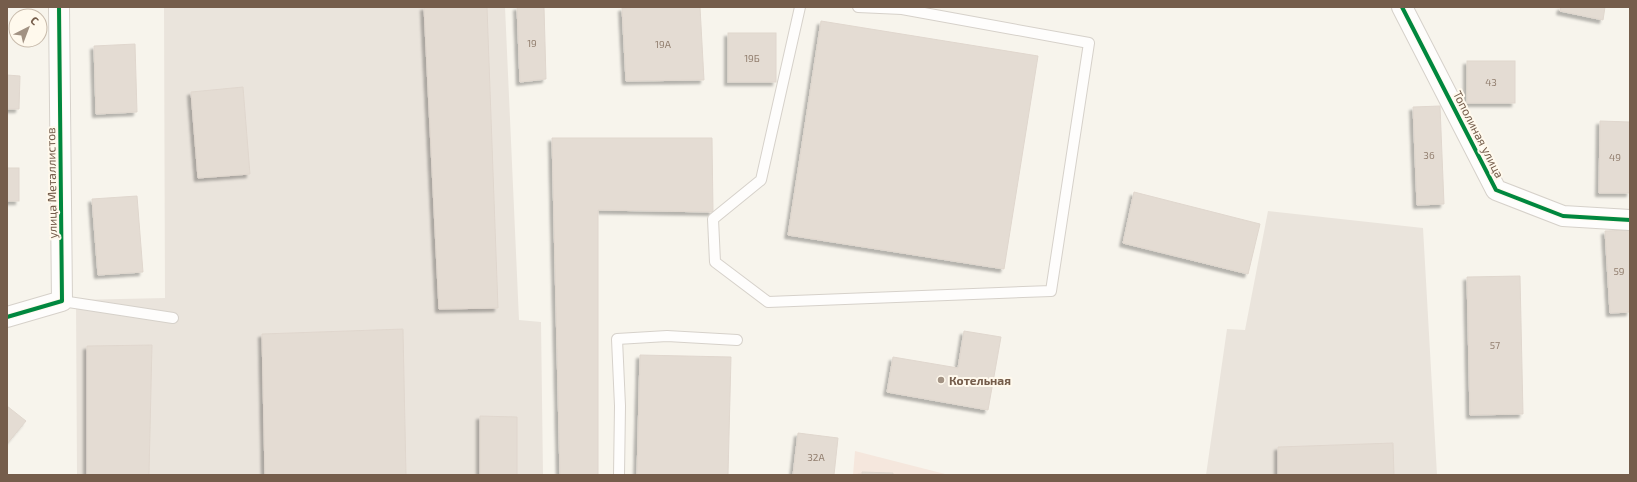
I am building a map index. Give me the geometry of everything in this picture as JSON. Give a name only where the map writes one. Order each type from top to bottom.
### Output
[{"type":"street","name":"улица Металлистов","points":[[59,7],[62,301]]},
{"type":"street","name":"Тополиная улица","points":[[1402,7],[1496,190],[1563,216],[1630,220]]},
{"type":"street","points":[[7,317],[62,301]]},
{"type":"lane","points":[[800,7],[761,180],[713,219],[715,262],[768,302],[1051,291],[1089,43],[902,8],[858,7]]},
{"type":"lane","points":[[62,301],[173,318]]},
{"type":"lane","points":[[619,475],[620,406],[617,339],[667,336],[737,340]]},
{"type":"shaded area","points":[[164,7],[505,7],[519,320],[541,322],[543,475],[77,475],[76,300],[165,298]]},
{"type":"shaded area","points":[[1268,211],[1423,228],[1437,475],[1206,475],[1227,329],[1245,330]]},
{"type":"shaded area","points":[[855,451],[949,475],[853,475]]},
{"type":"building","points":[[424,7],[487,7],[498,308],[439,309]]},
{"type":"building","points":[[517,7],[544,7],[546,79],[520,82]]},
{"type":"building","points":[[700,7],[704,80],[626,81],[622,8]]},
{"type":"building","points":[[1561,7],[1605,7],[1603,20],[1560,11]]},
{"type":"building","points":[[821,21],[1038,56],[1004,269],[788,235]]},
{"type":"building","points":[[728,33],[776,33],[776,82],[728,82]]},
{"type":"building","points":[[135,44],[137,112],[96,114],[94,46]]},
{"type":"building","points":[[1467,61],[1515,61],[1515,103],[1467,103]]},
{"type":"building","points":[[7,75],[20,76],[19,109],[7,109]]},
{"type":"building","points":[[243,87],[250,174],[198,178],[191,92]]},
{"type":"building","points":[[1440,106],[1444,204],[1417,205],[1413,107]]},
{"type":"building","points":[[1600,121],[1630,122],[1630,193],[1599,193]]},
{"type":"building","points":[[552,138],[712,138],[713,212],[598,210],[598,475],[560,475]]},
{"type":"building","points":[[7,168],[19,168],[19,201],[7,201]]},
{"type":"building","points":[[1134,192],[1260,224],[1248,274],[1123,243]]},
{"type":"building","points":[[137,196],[143,272],[98,275],[92,199]]},
{"type":"building","points":[[1630,230],[1630,312],[1610,313],[1605,231]]},
{"type":"building","points":[[1520,276],[1523,414],[1470,415],[1467,277]]},
{"type":"building","points":[[403,329],[406,475],[265,475],[262,334]]},
{"type":"building","name":"Котельная","points":[[964,331],[1001,337],[988,410],[887,392],[893,357],[958,368]]},
{"type":"building","points":[[152,345],[149,475],[87,475],[87,346]]},
{"type":"building","points":[[640,355],[731,357],[728,475],[637,475]]},
{"type":"building","points":[[7,406],[26,421],[7,444]]},
{"type":"building","points":[[480,416],[517,417],[517,475],[480,475]]},
{"type":"building","points":[[798,433],[838,438],[834,475],[793,475]]},
{"type":"building","points":[[1393,443],[1394,475],[1278,475],[1278,447]]},
{"type":"building","points":[[862,472],[893,473],[893,475],[862,475]]},
{"type":"cycle path","points":[[7,317],[62,301],[59,7]]},
{"type":"cycle path","points":[[1402,7],[1496,190],[1563,216],[1630,220]]},
{"type":"place","name":"Котельная","points":[[941,380]]}]
